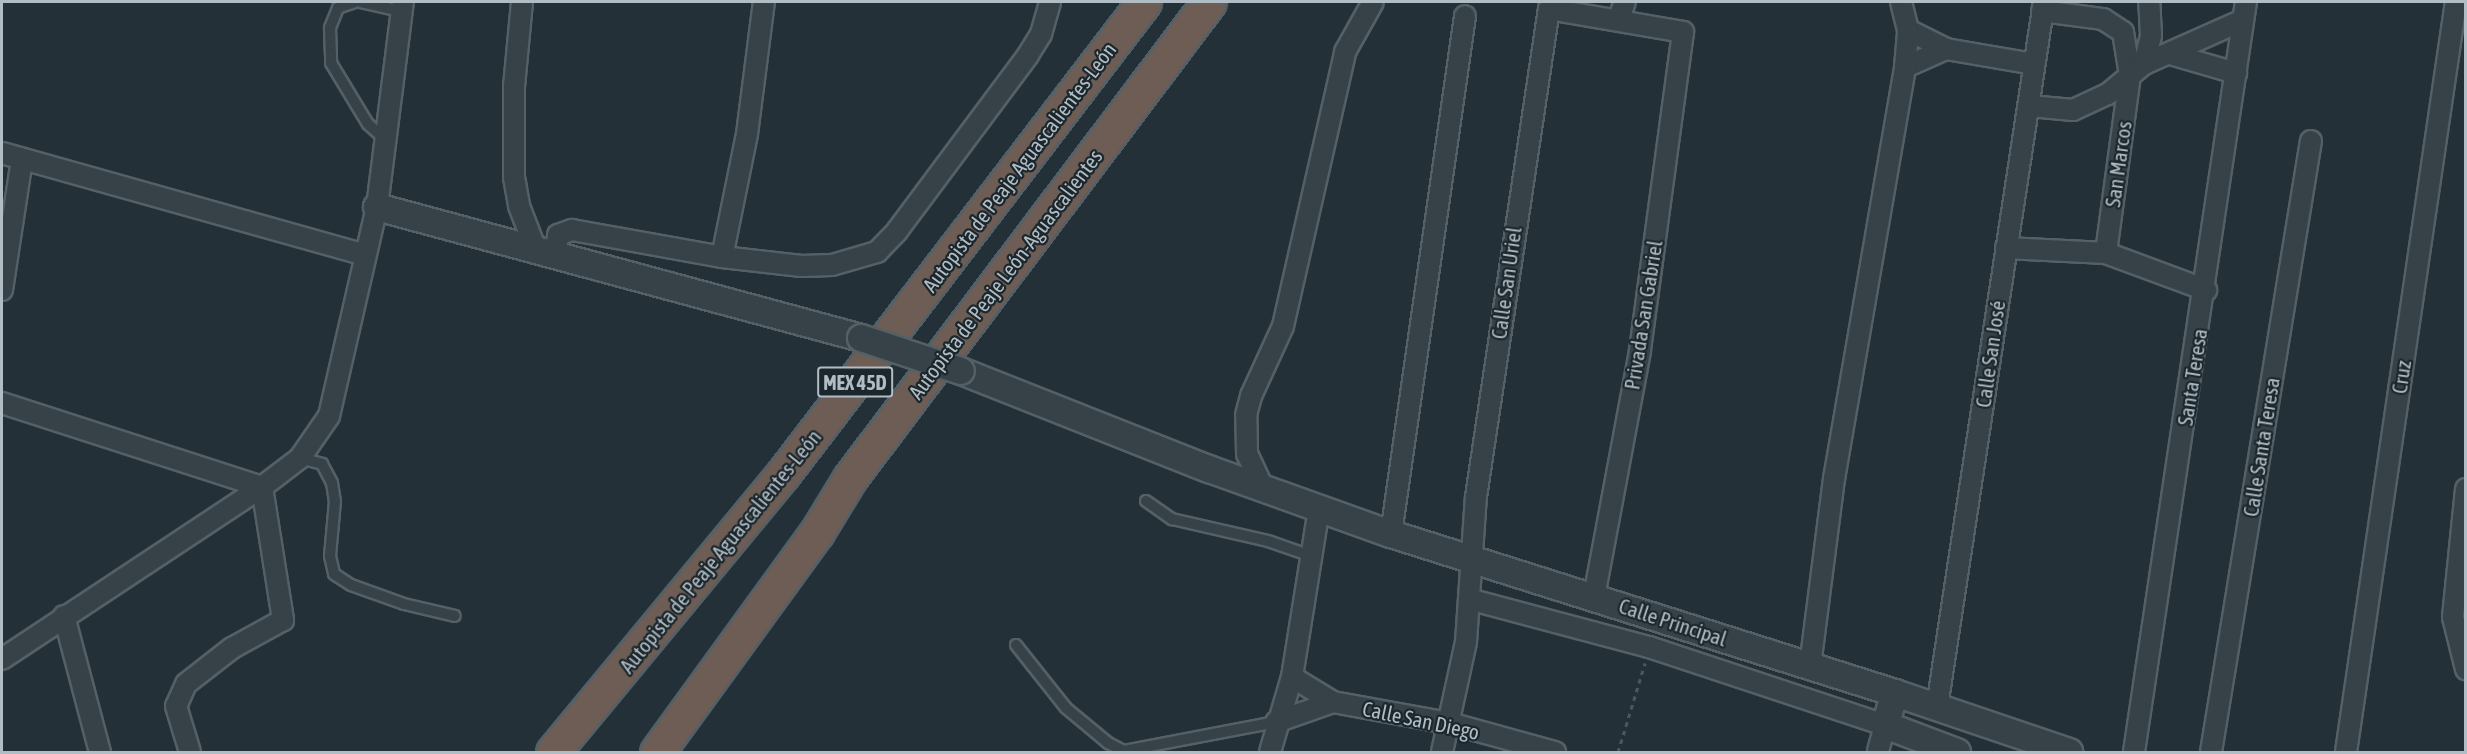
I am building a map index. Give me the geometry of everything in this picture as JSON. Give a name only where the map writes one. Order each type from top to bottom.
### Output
[{"type":"highway","name":"Autopista de Peaje Aguascalientes-León","points":[[553,753],[783,474],[1144,2]]},
{"type":"highway","name":"Autopista de Peaje León-Aguascalientes","points":[[657,753],[817,532],[850,478],[1209,2]]},
{"type":"highway","points":[[581,753],[742,537],[783,474]]},
{"type":"highway","points":[[634,753],[809,523],[850,478]]},
{"type":"street","points":[[522,2],[514,86],[514,177],[519,206],[545,252],[558,235],[572,230],[722,257],[801,266],[832,265],[877,252],[897,231],[1028,55],[1041,34],[1050,2]]},
{"type":"street","points":[[722,257],[747,134],[764,2]]},
{"type":"street","points":[[1269,490],[1247,454],[1246,415],[1251,396],[1283,326],[1344,52],[1372,2]]},
{"type":"street","points":[[1618,20],[1625,2]]},
{"type":"street","points":[[1810,666],[1834,479],[1905,67],[1908,30],[1901,2]]},
{"type":"street","points":[[2137,69],[2151,35],[2149,2]]},
{"type":"street","name":"Cruz","points":[[2346,753],[2456,2]]},
{"type":"street","points":[[2,659],[64,616],[262,488],[300,458],[330,416],[364,255],[377,207],[402,6]]},
{"type":"street","points":[[2043,6],[2103,19],[2123,32],[2137,69]]},
{"type":"street","name":"Calle San José","points":[[1937,707],[2006,248],[2030,106],[2043,6]]},
{"type":"street","name":"Calle San Uriel","points":[[1442,753],[1472,600],[1470,558],[1505,284],[1549,9],[1618,20]]},
{"type":"street","points":[[2030,106],[2073,110],[2108,94],[2137,69],[2170,54],[2245,11]]},
{"type":"street","name":"Santa Teresa","points":[[2134,753],[2206,290],[2245,11]]},
{"type":"street","points":[[1391,534],[1466,16]]},
{"type":"street","name":"Privada San Gabriel","points":[[1594,597],[1640,351],[1683,32],[1618,20]]},
{"type":"street","points":[[1908,30],[1946,49],[2034,64]]},
{"type":"street","points":[[1905,67],[1946,49]]},
{"type":"street","points":[[2170,54],[2236,73]]},
{"type":"street","name":"San Marcos","points":[[2106,254],[2137,69]]},
{"type":"street","name":"Calle Santa Teresa","points":[[2211,753],[2311,141]]},
{"type":"street","points":[[2,153],[364,255]]},
{"type":"street","points":[[2,290],[22,159]]},
{"type":"street","name":"Calle Principal","points":[[377,207],[861,338],[961,371],[1269,490],[1391,534],[1895,693],[2069,753]]},
{"type":"street","points":[[2006,248],[2106,254],[2206,290]]},
{"type":"street","points":[[2,403],[262,488]]},
{"type":"street","points":[[190,753],[176,706],[186,684],[232,648],[283,621],[262,488]]},
{"type":"street","points":[[2466,489],[2453,617],[2466,669]]},
{"type":"street","points":[[1270,753],[1276,722],[1292,677],[1319,508]]},
{"type":"street","points":[[1472,600],[1649,647],[1885,725],[1957,753]]},
{"type":"street","points":[[64,616],[100,753]]},
{"type":"street","name":"Calle San Diego","points":[[1292,677],[1333,702],[1449,723],[1555,753]]},
{"type":"street","points":[[1878,753],[1895,693]]},
{"type":"street","points":[[1276,722],[1333,702]]},
{"type":"lane","points":[[355,2],[338,8],[330,28],[331,63],[368,124],[386,140]]},
{"type":"lane","points":[[361,2],[402,6]]},
{"type":"lane","points":[[300,458],[322,464],[332,483],[335,501],[330,556],[334,574],[351,585],[404,604],[455,616]]},
{"type":"lane","points":[[1146,501],[1172,519],[1269,541],[1311,556]]},
{"type":"lane","points":[[1016,645],[1066,708],[1108,744],[1124,751],[1276,722]]},
{"type":"path","points":[[1618,753],[1649,647]]}]
